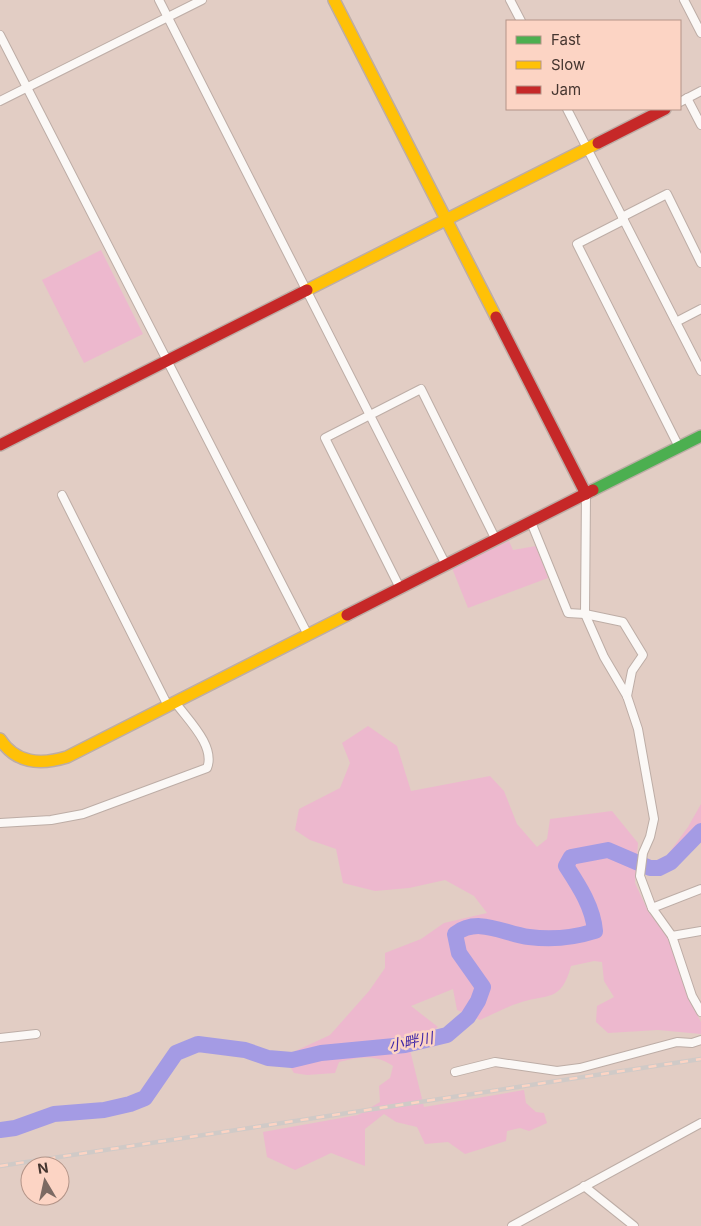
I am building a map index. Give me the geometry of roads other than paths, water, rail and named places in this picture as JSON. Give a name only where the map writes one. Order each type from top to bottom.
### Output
[{"type":"street","points":[[159,0],[446,565]]},
{"type":"street","points":[[0,101],[202,0]]},
{"type":"street","points":[[334,0],[586,494],[585,614],[604,657],[628,696],[645,762],[654,819],[640,874],[644,890],[652,908],[672,936],[692,996],[701,1012]]},
{"type":"street","points":[[510,0],[521,20]]},
{"type":"street","points":[[684,0],[701,33]]},
{"type":"street","points":[[0,35],[308,635]]},
{"type":"street","points":[[701,91],[684,100],[701,125]]},
{"type":"street","points":[[568,110],[701,371]]},
{"type":"street","points":[[0,445],[663,110]]},
{"type":"street","points":[[679,447],[577,244],[667,194],[701,263]]},
{"type":"street","points":[[676,322],[701,309]]},
{"type":"street","points":[[400,588],[325,438],[421,389],[496,540]]},
{"type":"street","points":[[0,739],[14,755],[26,760],[40,764],[56,761],[701,436]]},
{"type":"street","points":[[0,823],[51,820],[83,814],[207,768],[209,762],[205,745],[171,704],[62,495]]},
{"type":"street","points":[[530,522],[568,613],[585,614],[623,622],[643,655],[632,671],[628,696]]},
{"type":"street","points":[[652,908],[701,889]]},
{"type":"street","points":[[672,936],[701,931]]},
{"type":"street","points":[[0,1038],[36,1034]]},
{"type":"street","points":[[455,1072],[495,1062],[557,1071],[580,1068],[677,1042],[701,1040]]},
{"type":"street","points":[[512,1226],[701,1123]]},
{"type":"street","points":[[584,1186],[634,1226]]},
{"type":"waterway","name":"小畔川","points":[[0,1130],[15,1128],[54,1114],[104,1110],[130,1104],[145,1098],[176,1053],[198,1044],[245,1050],[268,1058],[292,1060],[321,1053],[405,1045],[447,1035],[468,1017],[478,1001],[483,987],[459,953],[455,934],[473,926],[482,926],[529,937],[546,938],[571,937],[595,931],[588,905],[566,866],[571,857],[608,850],[650,868],[659,868],[671,862],[701,831]]},
{"type":"railway","points":[[0,1166],[701,1059]]}]
